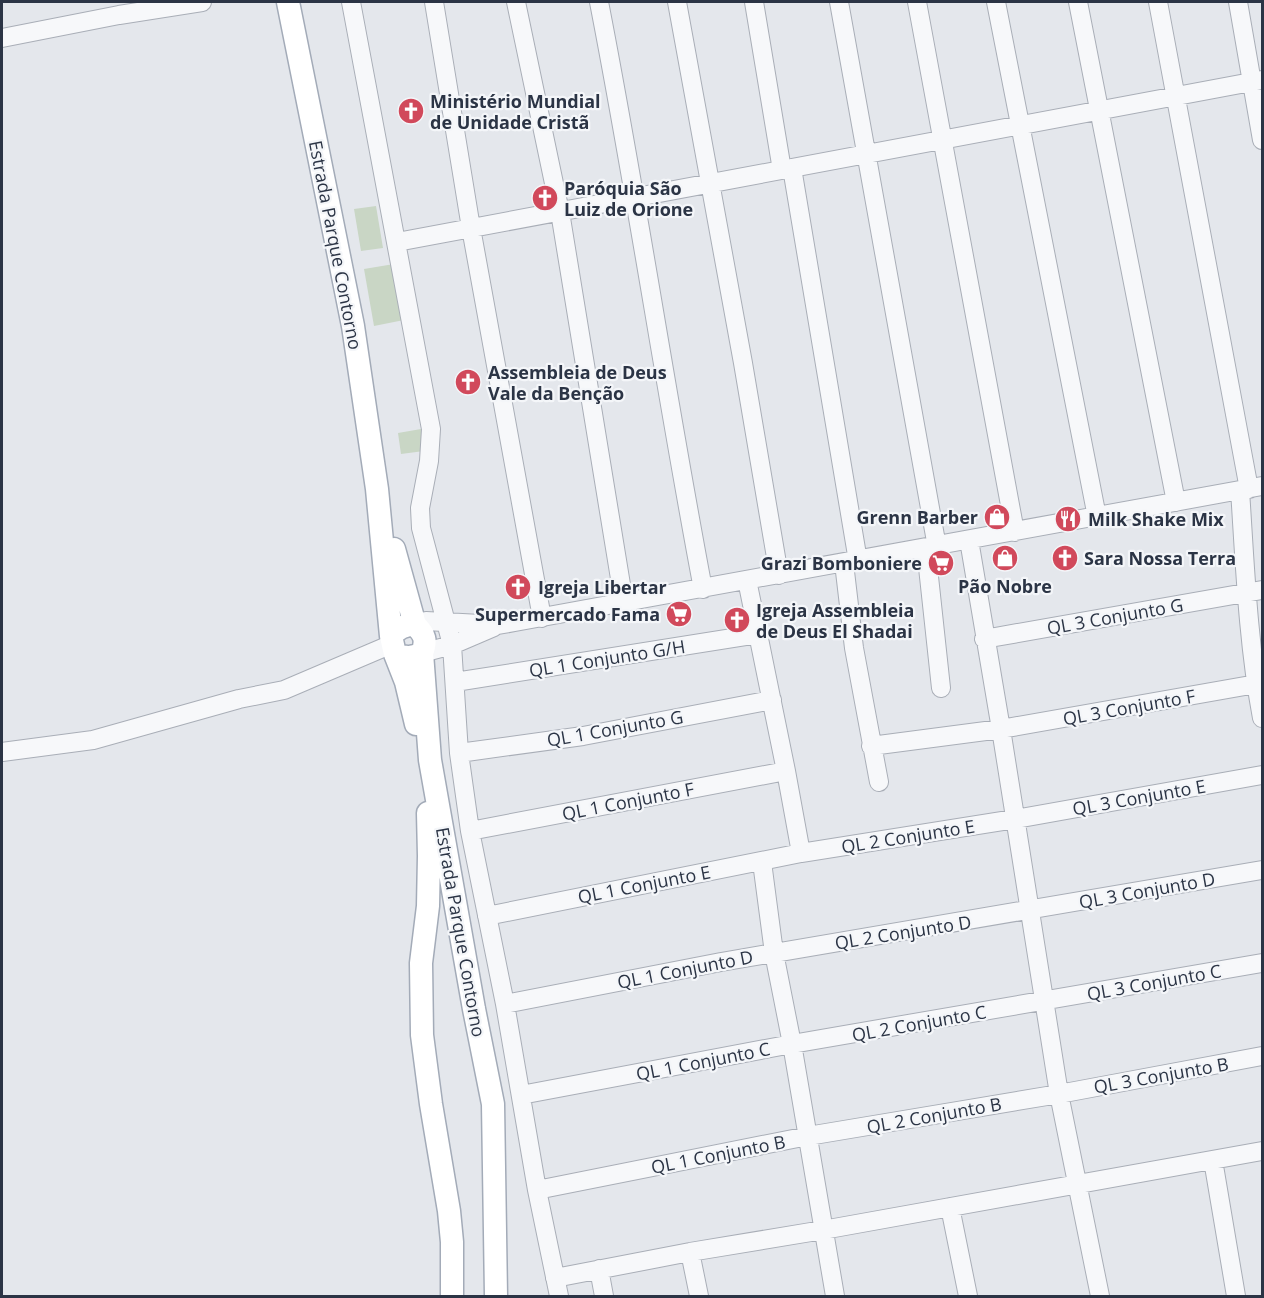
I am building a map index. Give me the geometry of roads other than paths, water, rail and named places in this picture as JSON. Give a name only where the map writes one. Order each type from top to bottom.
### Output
[{"type":"main road","name":"Estrada Parque Contorno","points":[[288,2],[353,326],[377,489],[393,645],[432,771]]},
{"type":"main road","name":"Estrada Parque Contorno","points":[[377,489],[415,625]]},
{"type":"main road","points":[[406,625],[415,625],[425,638],[425,645],[422,653],[410,658],[393,645],[397,629],[406,625]]},
{"type":"main road","name":"Estrada Parque Contorno","points":[[422,653],[432,771],[493,1104],[496,1296]]},
{"type":"main road","points":[[432,771],[428,814],[428,906],[421,963],[422,1035],[449,1210],[452,1242],[452,1296]]},
{"type":"street","points":[[2,38],[119,15],[202,2]]},
{"type":"street","points":[[351,2],[431,429],[429,461],[420,508],[421,528],[452,645],[459,753],[470,831],[505,1004],[537,1190],[559,1296]]},
{"type":"street","points":[[434,2],[471,228],[542,618]]},
{"type":"street","points":[[516,2],[560,212],[624,603]]},
{"type":"street","points":[[599,2],[703,589]]},
{"type":"street","points":[[677,2],[779,575]]},
{"type":"street","points":[[754,2],[787,169],[851,562],[854,648],[879,782]]},
{"type":"street","points":[[839,2],[867,154],[932,548],[941,688]]},
{"type":"street","points":[[917,2],[1014,532]]},
{"type":"street","points":[[996,2],[1097,517]]},
{"type":"street","points":[[1078,2],[1176,502]]},
{"type":"street","points":[[1158,2],[1251,488],[1254,591],[1263,718]]},
{"type":"street","points":[[1238,2],[1257,81],[1263,140]]},
{"type":"street","points":[[397,242],[1257,81]]},
{"type":"street","points":[[415,625],[426,621],[498,625],[542,618],[1251,488]]},
{"type":"street","points":[[969,540],[1059,1094],[1100,1296]]},
{"type":"street","points":[[747,580],[801,854]]},
{"type":"street","name":"QL 3 Conjunto G","points":[[984,639],[1254,591]]},
{"type":"street","points":[[422,653],[452,645],[498,625]]},
{"type":"street","name":"QL 1 Conjunto G/H","points":[[455,682],[759,634]]},
{"type":"street","points":[[2,752],[93,740],[239,699],[284,690],[393,645]]},
{"type":"street","name":"QL 3 Conjunto F","points":[[871,746],[1001,729],[1259,683]]},
{"type":"street","name":"QL 1 Conjunto G","points":[[459,753],[583,736],[772,699]]},
{"type":"street","name":"QL 1 Conjunto F","points":[[470,831],[786,771]]},
{"type":"street","name":"QL 3 Conjunto E","points":[[1015,819],[1263,775]]},
{"type":"street","name":"QL 2 Conjunto E","points":[[801,854],[1015,819]]},
{"type":"street","name":"QL 1 Conjunto E","points":[[487,916],[801,854]]},
{"type":"street","name":"QL 1 Conjunto D","points":[[505,1004],[774,953],[762,862]]},
{"type":"street","name":"QL 3 Conjunto D","points":[[1031,911],[1263,870]]},
{"type":"street","name":"QL 2 Conjunto D","points":[[774,953],[1031,911]]},
{"type":"street","name":"QL 1 Conjunto C","points":[[521,1095],[792,1044],[774,953]]},
{"type":"street","name":"QL 3 Conjunto C","points":[[1045,1002],[1263,963]]},
{"type":"street","name":"QL 2 Conjunto C","points":[[792,1044],[1045,1002]]},
{"type":"street","name":"QL 1 Conjunto B","points":[[537,1190],[808,1136],[792,1044]]},
{"type":"street","name":"QL 3 Conjunto B","points":[[1059,1094],[1263,1056]]},
{"type":"street","name":"QL 2 Conjunto B","points":[[808,1136],[1059,1094]]},
{"type":"street","points":[[808,1136],[835,1296]]},
{"type":"street","points":[[555,1278],[1263,1151]]},
{"type":"street","points":[[1213,1160],[1236,1296]]},
{"type":"street","points":[[950,1207],[968,1296]]},
{"type":"street","points":[[690,1252],[699,1296]]},
{"type":"street","points":[[599,1269],[604,1296]]},
{"type":"place","name":"Ministério Mundial de Unidade Cristã","points":[[411,111]]},
{"type":"place","name":"Paróquia São Luiz de Orione","points":[[545,198]]},
{"type":"place","name":"Assembleia de Deus Vale da Benção","points":[[468,382]]},
{"type":"place","name":"Grenn Barber","points":[[997,517]]},
{"type":"place","name":"Milk Shake Mix","points":[[1068,519]]},
{"type":"place","name":"Pão Nobre","points":[[1005,558]]},
{"type":"place","name":"Sara Nossa Terra","points":[[1065,558]]},
{"type":"place","name":"Grazi Bomboniere","points":[[941,563]]},
{"type":"place","name":"Igreja Libertar","points":[[518,587]]},
{"type":"place","name":"Supermercado Fama","points":[[679,614]]},
{"type":"place","name":"Igreja Assembleia de Deus El Shadai","points":[[737,620]]}]
